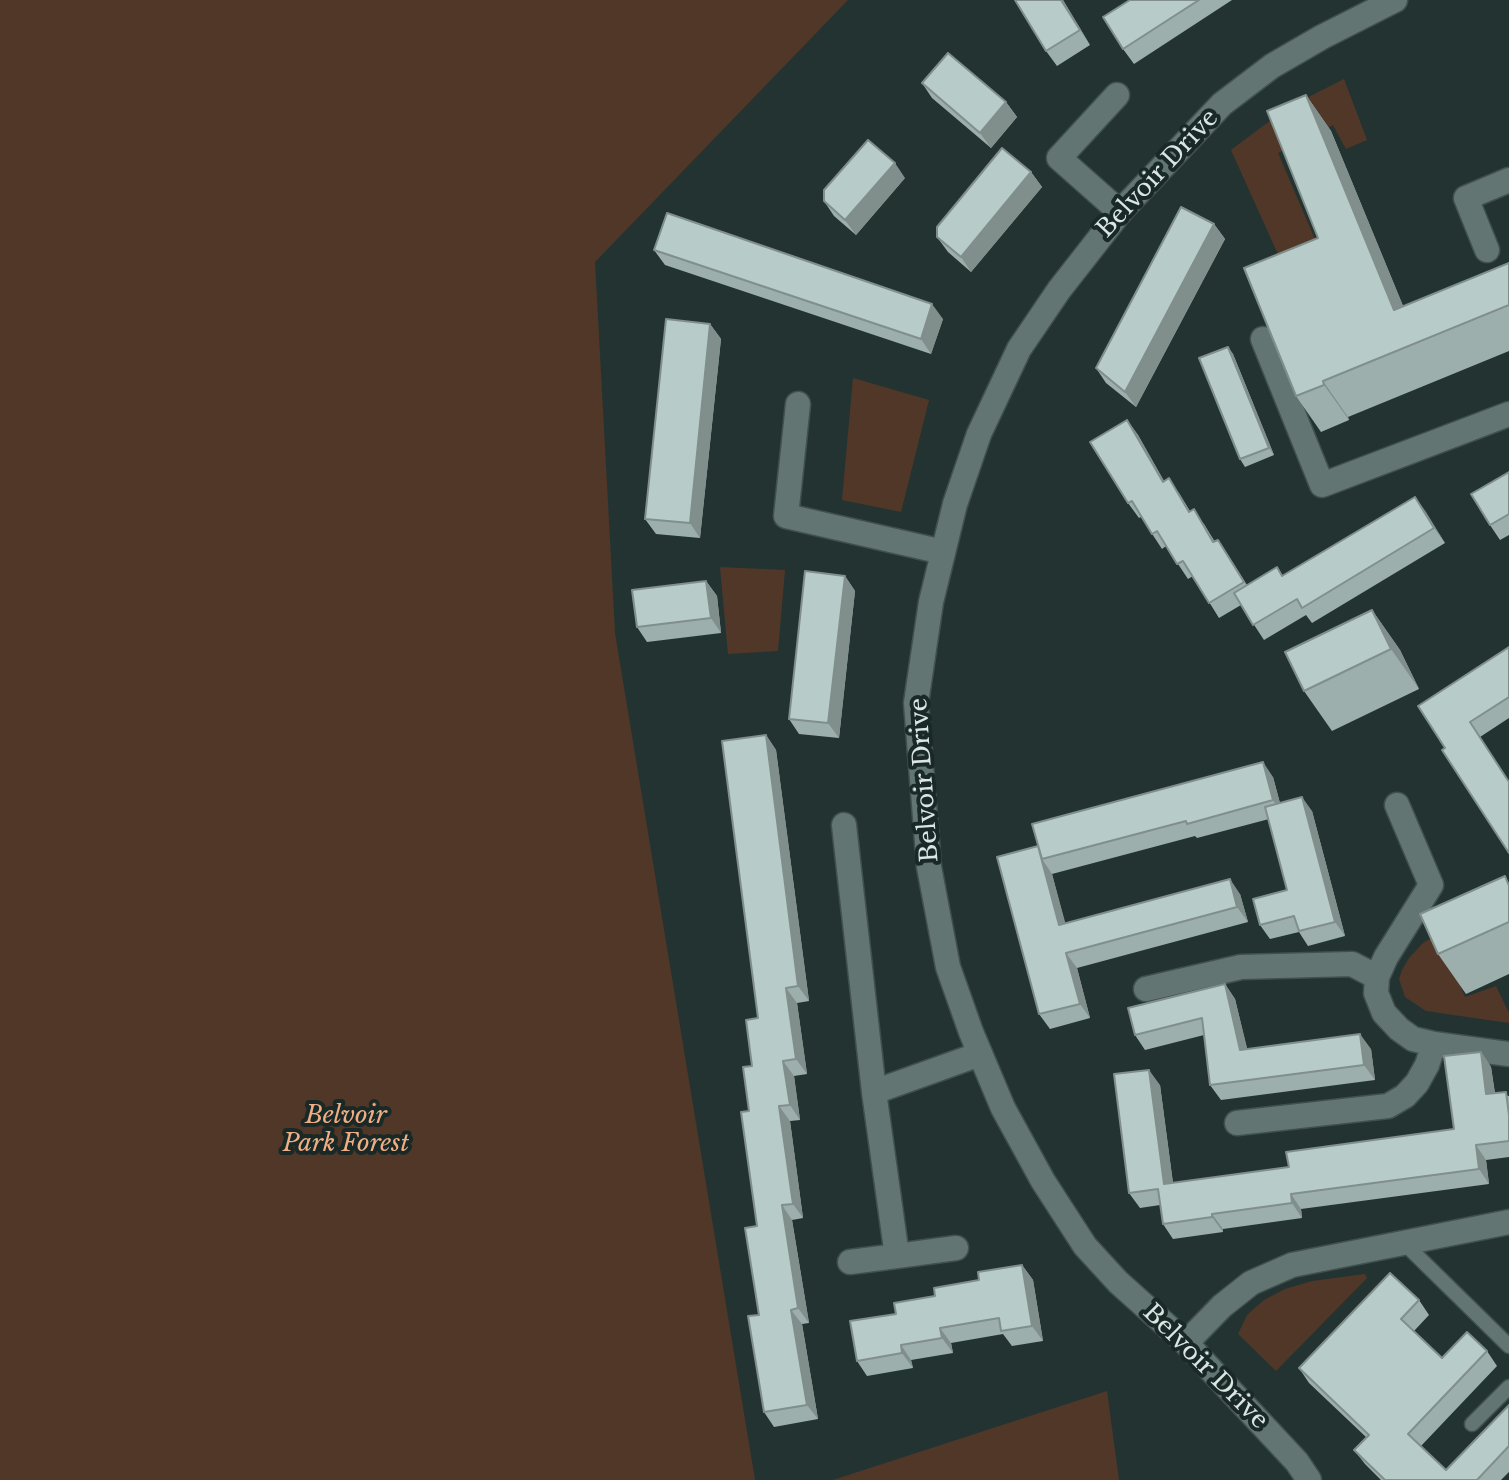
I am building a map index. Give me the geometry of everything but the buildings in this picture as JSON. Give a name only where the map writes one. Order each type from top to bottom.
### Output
[{"type":"street","name":"Belvoir Drive","points":[[1309,1480],[1297,1462],[1186,1343],[1118,1282],[1085,1246],[1003,1108],[948,967],[929,867],[916,703],[931,602],[955,504],[981,426],[1019,349],[1084,256],[1120,212],[1222,104],[1272,66],[1395,0]]},
{"type":"street","points":[[1117,95],[1059,158],[1120,212]]},
{"type":"street","points":[[1487,250],[1466,198],[1509,180]]},
{"type":"street","points":[[1263,339],[1322,485],[1509,414]]},
{"type":"street","points":[[798,404],[786,516],[943,552]]},
{"type":"street","points":[[1397,805],[1431,885],[1377,977],[1376,993],[1384,1013],[1413,1039],[1509,1054]]},
{"type":"street","points":[[844,825],[874,1092],[897,1256]]},
{"type":"street","points":[[1146,989],[1241,967],[1352,964],[1377,977]]},
{"type":"street","points":[[1237,1123],[1388,1106],[1405,1096],[1417,1083],[1434,1044]]},
{"type":"street","points":[[874,1092],[980,1054]]},
{"type":"street","points":[[1186,1343],[1222,1306],[1251,1283],[1292,1265],[1509,1222]]},
{"type":"street","points":[[850,1262],[956,1248]]},
{"type":"lane","points":[[1404,1243],[1509,1346]]},
{"type":"lane","points":[[1472,1424],[1509,1387]]},
{"type":"green space","name":"Belvoir Park Forest","points":[[0,0],[848,0],[595,262],[615,633],[755,1480],[0,1480]]},
{"type":"green space","points":[[1344,79],[1367,140],[1346,149],[1333,125],[1278,153],[1327,267],[1290,281],[1231,150],[1287,108]]},
{"type":"green space","points":[[853,378],[929,400],[901,512],[842,500]]},
{"type":"green space","points":[[720,567],[785,570],[778,651],[728,654]]},
{"type":"green space","points":[[1438,934],[1465,997],[1496,986],[1509,1013],[1509,1023],[1426,1011],[1405,997],[1399,979],[1402,970],[1423,943]]},
{"type":"green space","points":[[1365,1274],[1367,1278],[1276,1371],[1238,1334],[1247,1315],[1264,1300],[1285,1289],[1312,1281]]},
{"type":"green space","points":[[1107,1391],[1119,1480],[833,1480]]}]
